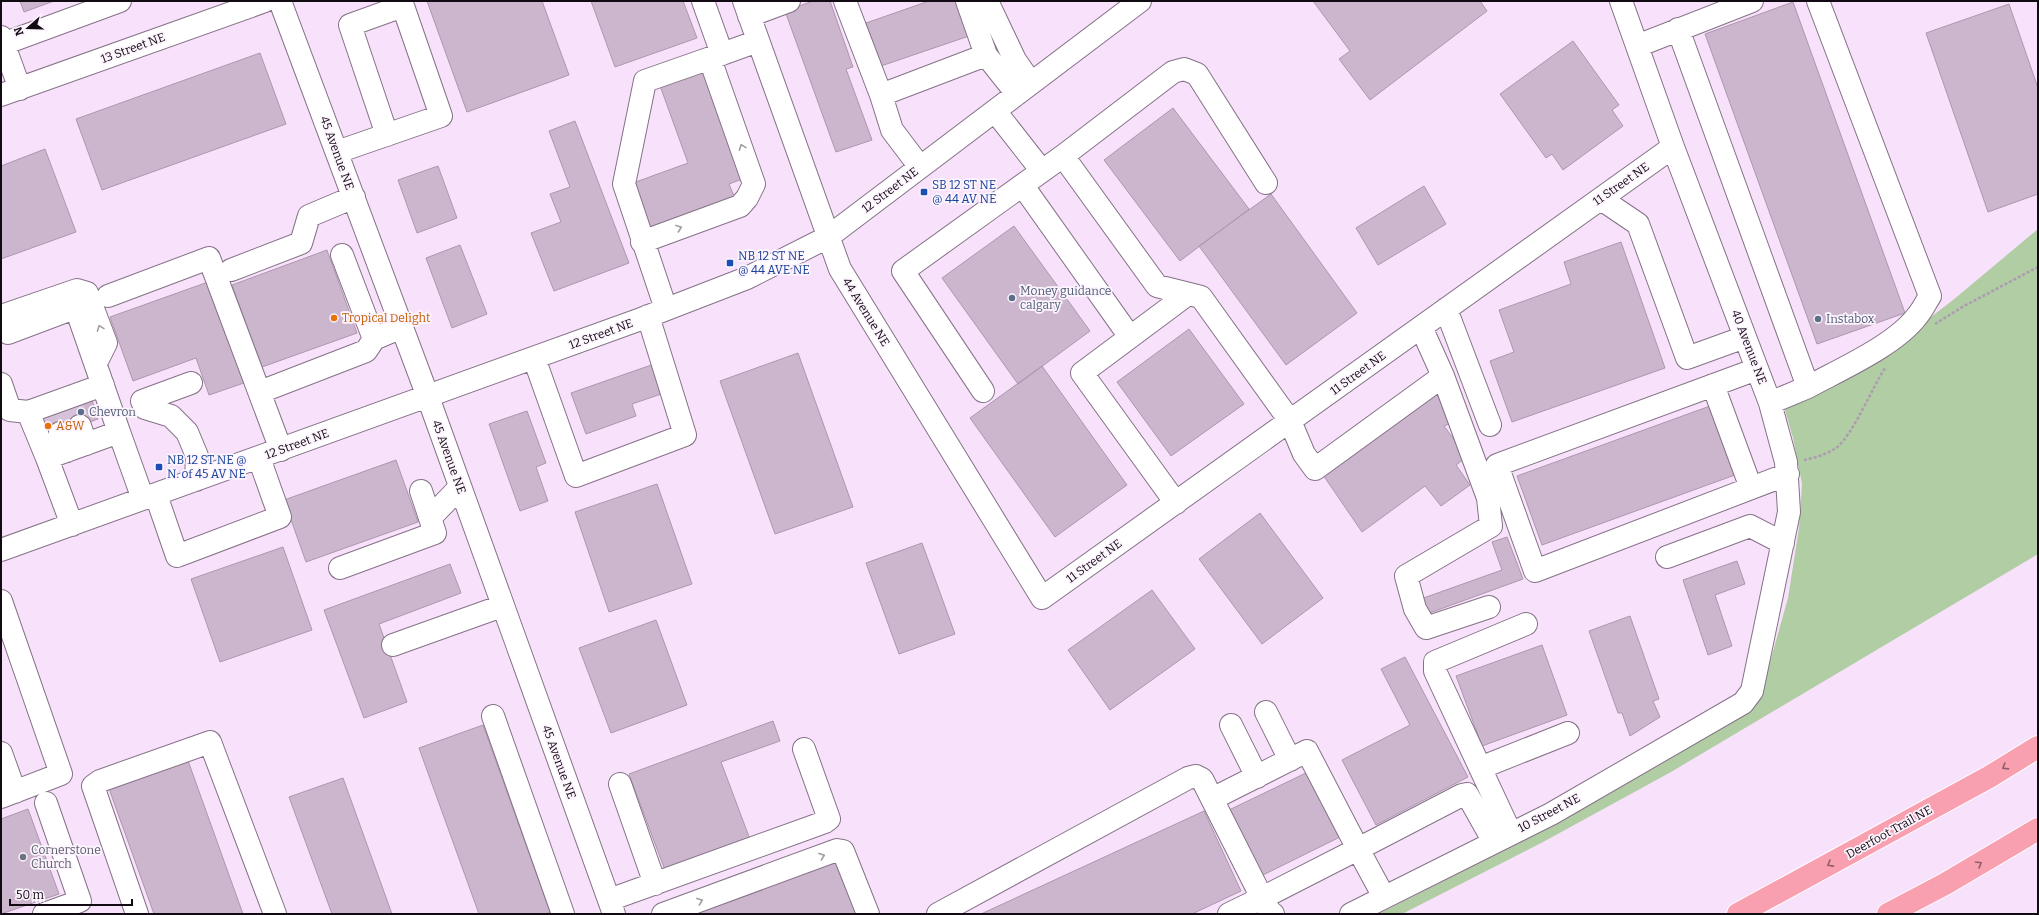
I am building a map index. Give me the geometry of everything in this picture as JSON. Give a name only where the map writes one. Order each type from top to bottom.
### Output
[{"type":"highway","name":"Deerfoot Trail NE","points":[[1738,914],[1989,777],[2038,747]]},
{"type":"highway","points":[[1898,914],[1945,884],[2038,829]]},
{"type":"highway","points":[[1888,914],[1945,884]]},
{"type":"street","points":[[11,92],[3,49],[120,1]]},
{"type":"street","name":"13 Street NE","points":[[11,92],[265,1]]},
{"type":"street","name":"45 Avenue NE","points":[[280,1],[428,397],[502,606],[612,907]]},
{"type":"street","points":[[642,242],[740,206],[747,198],[754,184],[716,56],[703,1]]},
{"type":"street","points":[[747,8],[789,1]]},
{"type":"street","points":[[845,1],[881,95],[892,130],[920,167]]},
{"type":"street","points":[[967,1],[986,55],[1024,89]]},
{"type":"street","points":[[987,1],[1015,60],[1024,89]]},
{"type":"street","name":"12 Street NE","points":[[1,550],[428,397],[657,313],[747,278],[828,237],[1140,1]]},
{"type":"street","name":"40 Avenue NE","points":[[1621,1],[1673,147],[1770,403],[1787,468],[1789,512],[1752,690],[1743,704]]},
{"type":"street","points":[[1637,46],[1752,1]]},
{"type":"street","points":[[1770,403],[1808,387],[1861,359],[1897,335],[1918,316],[1930,296],[1818,1]]},
{"type":"street","points":[[337,152],[440,116],[403,6],[350,25],[388,134]]},
{"type":"street","name":"44 Avenue NE","points":[[747,8],[840,269],[1042,598]]},
{"type":"street","points":[[1678,29],[1808,387]]},
{"type":"street","points":[[534,358],[576,476],[686,434],[657,313],[642,242],[624,184],[645,81],[758,41]]},
{"type":"street","points":[[881,95],[986,55]]},
{"type":"street","points":[[983,391],[903,271],[1023,186],[1173,72],[1184,69],[1197,74],[1266,183]]},
{"type":"street","points":[[995,111],[1042,171]]},
{"type":"street","name":"11 Street NE","points":[[1042,598],[1673,147]]},
{"type":"street","points":[[1063,156],[1157,286],[1201,298],[1290,421],[1304,454],[1315,469],[1443,376]]},
{"type":"street","points":[[1023,186],[1130,337]]},
{"type":"street","points":[[231,270],[301,244],[309,216],[354,197]]},
{"type":"street","points":[[1601,199],[1638,224],[1687,358],[1745,337]]},
{"type":"street","points":[[342,255],[374,338]]},
{"type":"street","points":[[108,296],[209,258],[281,450]]},
{"type":"street","points":[[1176,503],[1082,372],[1188,294]]},
{"type":"street","points":[[1446,309],[1490,425]]},
{"type":"street","points":[[5,324],[69,310],[78,314],[119,432],[177,556],[280,517],[259,458]]},
{"type":"street","points":[[1421,327],[1443,376],[1488,498],[1491,526],[1406,576],[1416,609],[1426,628],[1489,607]]},
{"type":"street","points":[[260,392],[366,351],[374,338],[402,328]]},
{"type":"street","points":[[1757,369],[1497,465],[1535,572],[1752,488],[1787,468]]},
{"type":"street","points":[[191,383],[142,401],[145,408],[171,416],[187,432],[197,456],[196,480]]},
{"type":"street","points":[[1,384],[10,410],[28,412],[67,422],[119,432]]},
{"type":"street","points":[[46,458],[67,422],[103,385]]},
{"type":"street","points":[[1713,385],[1752,488]]},
{"type":"street","points":[[28,412],[72,524]]},
{"type":"street","points":[[430,518],[460,488]]},
{"type":"street","points":[[340,568],[435,533],[421,491]]},
{"type":"street","points":[[1667,557],[1750,526],[1783,544]]},
{"type":"street","points":[[1,753],[8,794],[61,774],[2,606]]},
{"type":"street","points":[[393,645],[502,606]]},
{"type":"street","points":[[1502,838],[1480,768],[1435,671],[1435,662],[1526,624]]},
{"type":"street","name":"10 Street NE","points":[[1351,914],[1551,814],[1743,704]]},
{"type":"street","points":[[1266,712],[1290,760]]},
{"type":"street","points":[[493,716],[564,914]]},
{"type":"street","points":[[1231,725],[1257,777]]},
{"type":"street","points":[[1480,768],[1568,733]]},
{"type":"street","points":[[137,914],[93,786],[100,781],[210,742],[275,914]]},
{"type":"street","points":[[612,907],[655,884],[818,825],[829,819],[804,749]]},
{"type":"street","points":[[1212,799],[1307,751],[1384,897]]},
{"type":"street","points":[[938,914],[1188,778],[1196,776],[1202,779],[1269,910]]},
{"type":"street","points":[[620,784],[655,884]]},
{"type":"street","points":[[1229,914],[1269,910],[1358,849],[1462,795],[1467,794],[1502,838]]},
{"type":"street","points":[[44,914],[80,901],[46,802]]},
{"type":"street","points":[[664,914],[837,850],[843,851],[848,861],[868,914]]},
{"type":"path","points":[[1933,326],[1964,306],[2038,267]]},
{"type":"path","points":[[1787,468],[1837,447],[1847,435],[1886,366]]},
{"type":"green space","points":[[2038,229],[2038,554],[1671,772],[1543,842],[1402,914],[1378,914],[1544,830],[1740,718],[1755,707],[1761,694],[1788,598],[1799,528],[1802,484],[1793,438],[1785,410],[1867,366],[1953,300]]},
{"type":"building","points":[[20,1],[54,1],[24,12]]},
{"type":"building","points":[[427,1],[542,1],[569,75],[467,112]]},
{"type":"building","points":[[591,1],[683,1],[697,38],[615,67]]},
{"type":"building","points":[[813,1],[830,1],[853,67],[846,69],[872,140],[836,152],[785,11]]},
{"type":"building","points":[[929,1],[957,1],[969,36],[881,66],[866,23]]},
{"type":"building","points":[[1313,1],[1480,1],[1487,11],[1370,100],[1339,59],[1350,51]]},
{"type":"building","points":[[1793,2],[1905,313],[1817,344],[1705,34]]},
{"type":"building","points":[[2009,4],[2038,88],[2038,194],[1988,212],[1926,33]]},
{"type":"building","points":[[1573,41],[1619,105],[1612,110],[1623,126],[1563,170],[1552,154],[1546,158],[1500,94]]},
{"type":"building","points":[[260,53],[286,124],[102,190],[76,119]]},
{"type":"building","points":[[705,66],[745,178],[729,184],[736,201],[651,232],[633,183],[688,163],[659,83]]},
{"type":"building","points":[[1173,108],[1249,209],[1180,261],[1104,160]]},
{"type":"building","points":[[575,121],[629,263],[554,291],[531,233],[561,222],[550,194],[570,187],[549,131]]},
{"type":"building","points":[[45,149],[76,232],[1,259],[1,166]]},
{"type":"building","points":[[438,166],[457,218],[417,233],[398,180]]},
{"type":"building","points":[[1424,186],[1446,224],[1378,265],[1356,228]]},
{"type":"building","points":[[1271,194],[1357,313],[1286,365],[1199,246]]},
{"type":"building","points":[[1014,226],[1090,331],[1018,384],[942,278]]},
{"type":"building","points":[[1621,242],[1665,368],[1512,422],[1490,361],[1514,352],[1499,310],[1571,284],[1564,262]]},
{"type":"building","points":[[460,245],[487,314],[452,328],[426,258]]},
{"type":"building","points":[[327,250],[357,333],[262,367],[232,285]]},
{"type":"building","points":[[208,282],[244,383],[209,395],[196,358],[133,381],[110,317]]},
{"type":"building","points":[[1189,329],[1244,404],[1171,456],[1117,382]]},
{"type":"building","points":[[798,353],[853,507],[775,534],[720,381]]},
{"type":"building","points":[[657,363],[667,392],[632,404],[636,416],[586,434],[571,393]]},
{"type":"building","points":[[1042,366],[1127,485],[1055,537],[970,418]]},
{"type":"building","points":[[1440,382],[1454,422],[1444,426],[1467,457],[1456,465],[1470,485],[1441,506],[1425,486],[1362,532],[1319,469]]},
{"type":"building","points":[[92,400],[98,419],[44,439],[38,419]]},
{"type":"building","points":[[1710,406],[1735,475],[1542,545],[1517,476]]},
{"type":"building","points":[[527,411],[546,463],[536,467],[548,501],[520,511],[489,424]]},
{"type":"building","points":[[396,460],[418,522],[306,562],[284,500]]},
{"type":"building","points":[[657,484],[692,584],[609,612],[575,512]]},
{"type":"building","points":[[1260,513],[1323,598],[1262,644],[1199,559]]},
{"type":"building","points":[[1507,537],[1523,579],[1424,615],[1418,600],[1502,570],[1492,542]]},
{"type":"building","points":[[922,543],[955,634],[899,654],[866,563]]},
{"type":"building","points":[[283,547],[312,630],[220,662],[191,579]]},
{"type":"building","points":[[1737,561],[1745,584],[1715,595],[1732,646],[1708,655],[1683,580]]},
{"type":"building","points":[[450,564],[461,593],[379,624],[407,702],[364,718],[324,610]]},
{"type":"building","points":[[1152,590],[1195,649],[1110,710],[1068,650]]},
{"type":"building","points":[[1630,616],[1659,699],[1653,701],[1660,717],[1630,736],[1622,713],[1618,713],[1589,631]]},
{"type":"building","points":[[656,620],[687,705],[611,733],[579,648]]},
{"type":"building","points":[[1542,645],[1567,715],[1482,746],[1456,676]]},
{"type":"building","points":[[1405,657],[1468,777],[1376,825],[1342,760],[1410,725],[1381,669]]},
{"type":"building","points":[[773,721],[780,741],[721,762],[751,842],[666,873],[629,774]]},
{"type":"building","points":[[483,725],[550,912],[545,914],[479,914],[419,748]]},
{"type":"building","points":[[186,755],[243,914],[154,914],[107,783]]},
{"type":"building","points":[[1310,771],[1342,836],[1261,876],[1229,810]]},
{"type":"building","points":[[343,778],[392,914],[332,914],[289,797]]},
{"type":"building","name":"Cornerstone Church","points":[[28,809],[59,894],[1,914],[1,819]]},
{"type":"building","points":[[1204,811],[1241,891],[1192,914],[981,914]]},
{"type":"building","points":[[840,858],[860,914],[679,914]]},
{"type":"tunnel","points":[[73,407],[80,426]]},
{"type":"tunnel","points":[[54,414],[60,433]]},
{"type":"place","name":"SB 12 ST NE @ 44 AV NE","points":[[924,192]]},
{"type":"place","name":"NB 12 ST NE @ 44 AVE NE","points":[[730,263]]},
{"type":"place","name":"Money guidance calgary","points":[[1012,298]]},
{"type":"place","name":"Tropical Delight","points":[[334,318]]},
{"type":"place","name":"Instabox","points":[[1818,319]]},
{"type":"place","name":"Chevron","points":[[81,412]]},
{"type":"place","name":"A&W","points":[[48,426]]},
{"type":"place","name":"NB 12 ST NE @ N. of 45 AV NE","points":[[159,467]]},
{"type":"place","name":"Cornerstone Church","points":[[23,857]]}]
